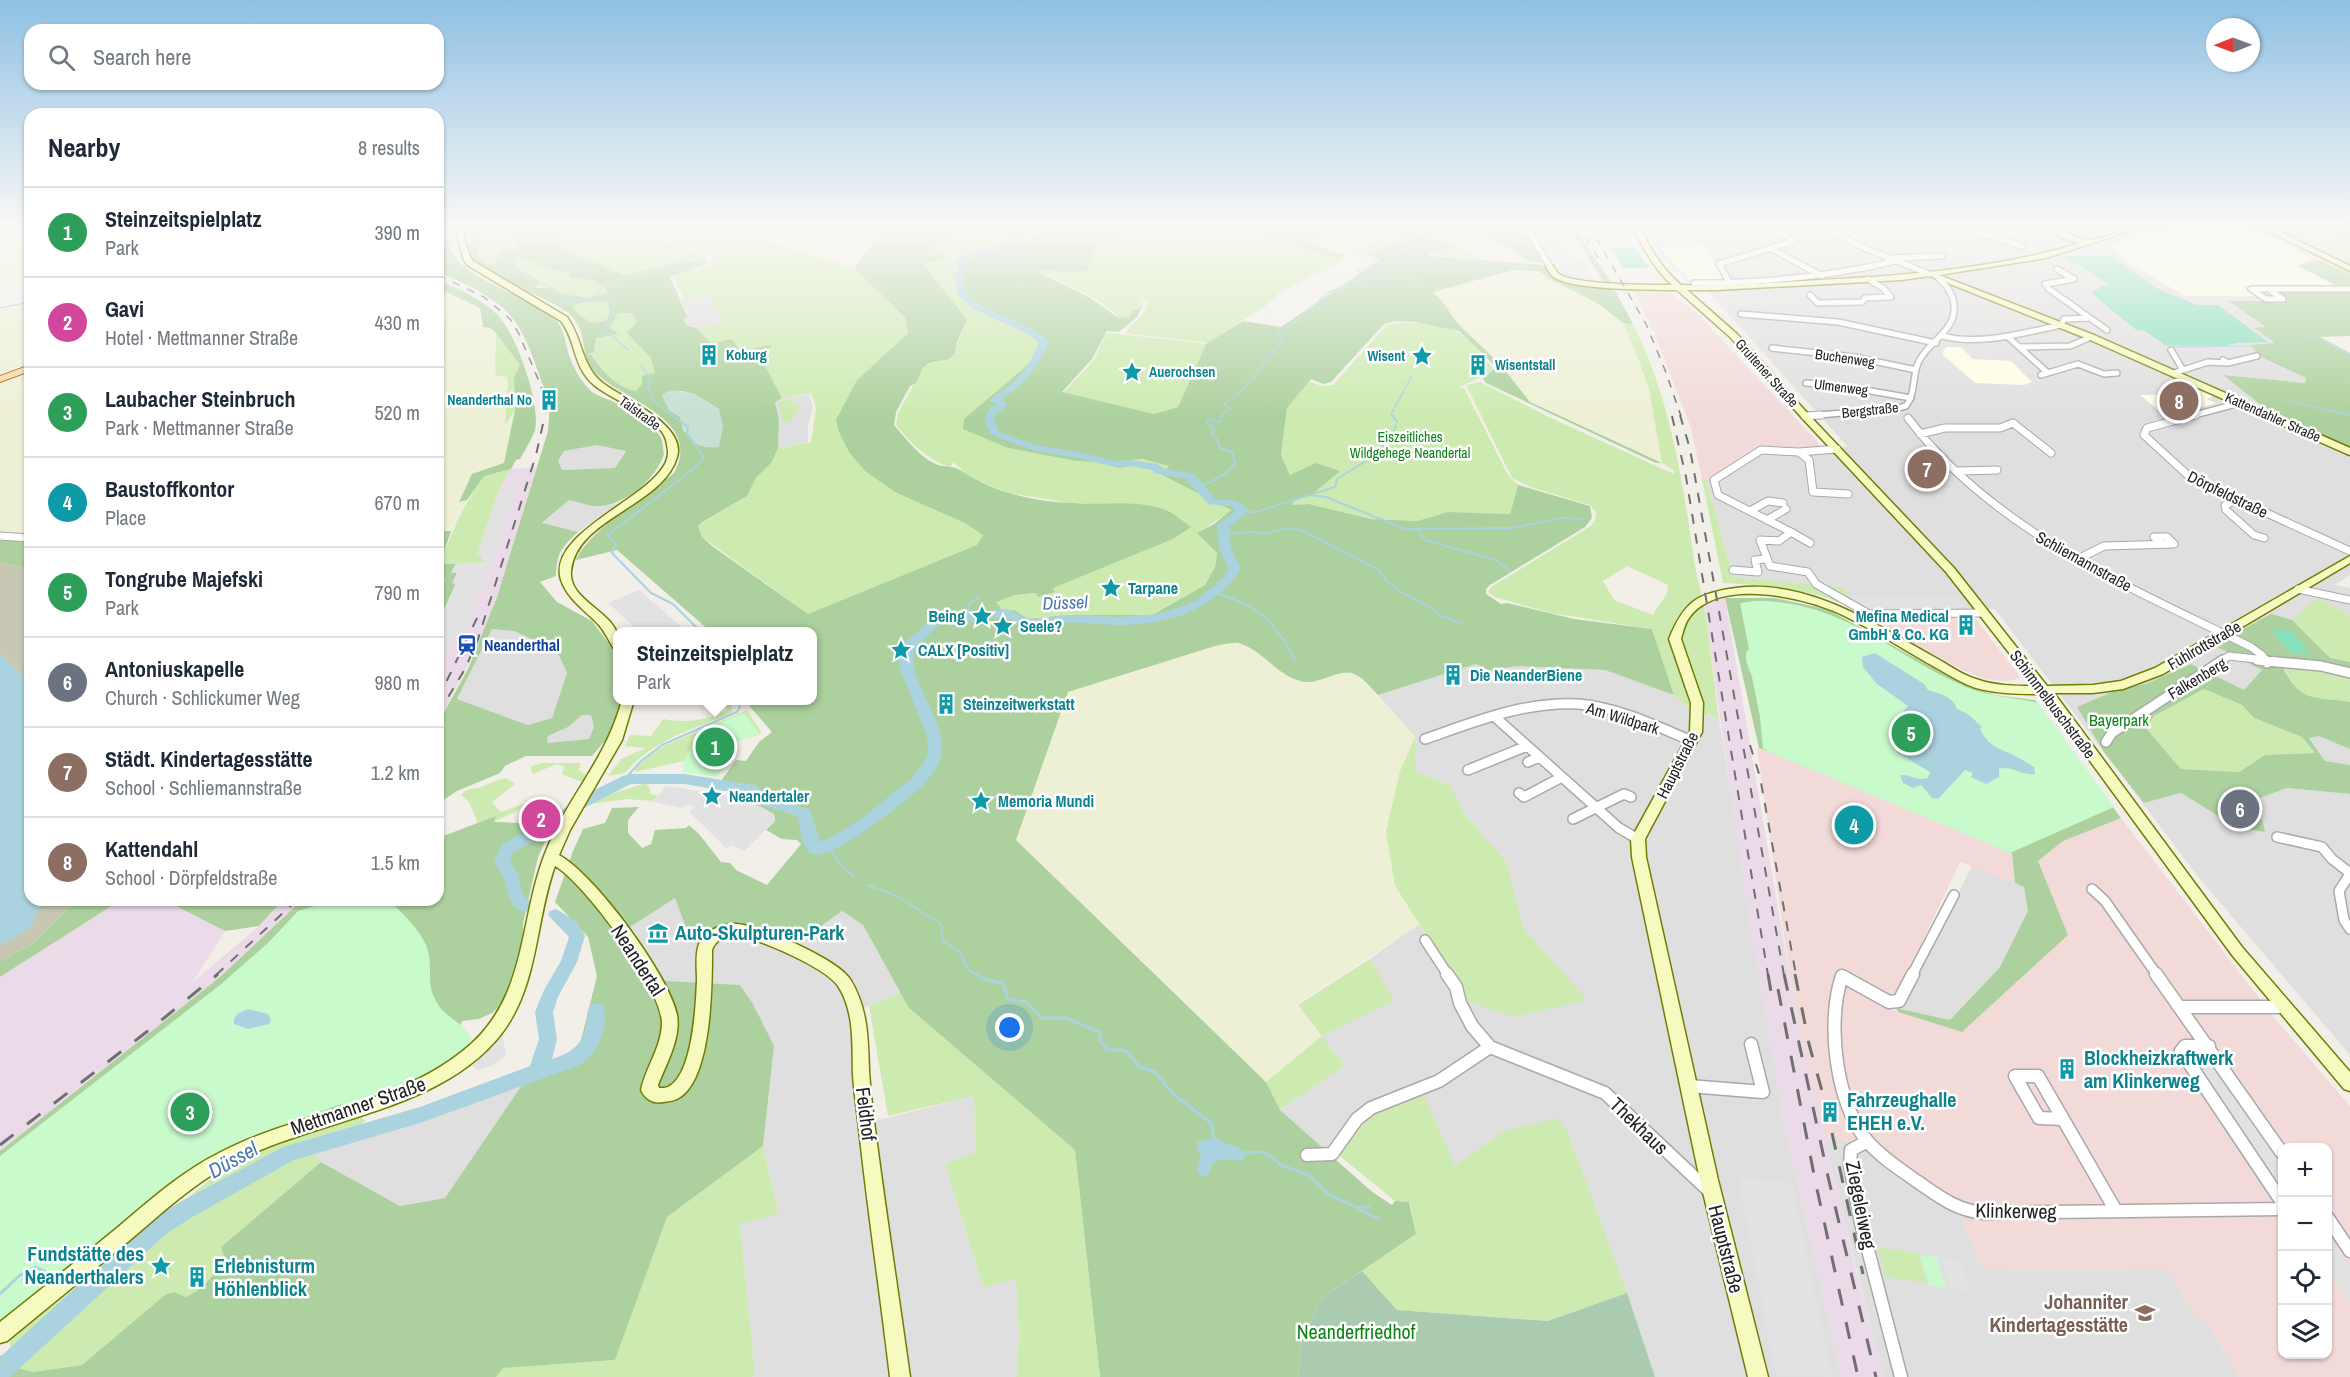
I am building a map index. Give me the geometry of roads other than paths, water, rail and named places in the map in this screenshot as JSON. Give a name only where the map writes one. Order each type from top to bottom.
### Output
[{"type":"main road","name":"Talstraße","points":[[512,288],[564,319],[572,331],[579,358],[590,376],[662,428],[670,438],[674,450],[673,458],[660,477],[585,536],[570,552],[565,564],[566,577],[572,590],[604,624],[613,638]]},
{"type":"main road","name":"Gruitener Straße","points":[[1680,288],[1734,336],[1805,416]]},
{"type":"main road","points":[[1696,288],[1697,303]]},
{"type":"main road","name":"Kattendahler Straße","points":[[1961,288],[2062,323],[2091,337],[2178,371],[2240,403],[2350,452]]},
{"type":"main road","points":[[0,379],[24,370]]},
{"type":"main road","name":"Schimmelbuschstraße","points":[[1805,416],[1942,561],[2045,691],[2184,882],[2283,1007],[2350,1084]]},
{"type":"main road","name":"Fuhlrottstraße","points":[[2045,691],[2123,685],[2159,671],[2350,559]]},
{"type":"main road","name":"Hauptstraße","points":[[1758,1377],[1688,1086],[1641,866],[1638,839],[1692,741],[1698,717],[1697,704],[1675,639],[1677,628],[1689,609],[1709,597],[1730,592],[1768,591],[1821,602],[1865,623],[1950,672],[1973,682],[2003,690],[2045,691]]},
{"type":"main road","name":"Mettmanner Straße","points":[[0,1334],[158,1205],[223,1159],[277,1134],[422,1085],[467,1058],[490,1037],[509,1010],[520,982],[550,857],[577,806],[614,745],[626,705]]},
{"type":"main road","name":"Neandertal","points":[[550,857],[559,859],[577,877],[638,953],[660,988],[667,1004],[670,1029],[649,1090],[657,1096],[665,1097],[676,1092],[685,1080],[702,1029],[705,1007],[705,945],[713,936],[728,931]]},
{"type":"main road","name":"Feldhof","points":[[728,931],[744,931],[826,967],[841,978],[851,993],[858,1028],[862,1083],[900,1377]]},
{"type":"street","points":[[1818,303],[1862,302],[1865,298],[1891,297],[1883,288]]},
{"type":"street","name":"Bergstraße","points":[[1805,416],[1894,409],[1906,406],[1911,398],[1920,359],[1951,325],[1955,311],[1952,288]]},
{"type":"street","points":[[2047,288],[2057,298],[2070,302],[2107,330]]},
{"type":"street","points":[[2268,289],[2283,299],[2265,299],[2251,289],[2268,289],[2350,289]]},
{"type":"street","points":[[1810,296],[1827,312]]},
{"type":"street","points":[[1842,302],[1849,308]]},
{"type":"street","points":[[1741,314],[1838,322],[1936,343]]},
{"type":"street","points":[[1942,336],[1961,341],[2008,337],[2062,323],[2091,320]]},
{"type":"street","points":[[2008,337],[2044,374],[2078,364],[2104,374],[2117,373]]},
{"type":"street","points":[[2020,347],[2070,346],[2091,337]]},
{"type":"street","name":"Buchenweg","points":[[1772,348],[1854,357],[1916,370]]},
{"type":"street","points":[[2171,350],[2178,371],[2208,362],[2228,363],[2257,356]]},
{"type":"street","name":"Ulmenweg","points":[[1806,383],[1848,387],[1911,398]]},
{"type":"street","name":"Dörpfeldstraße","points":[[2240,403],[2147,428],[2144,435],[2188,476],[2350,551]]},
{"type":"street","name":"Schliemannstraße","points":[[1908,418],[1920,434],[1958,471],[2019,524],[2078,559],[2222,634]]},
{"type":"street","points":[[1920,434],[1945,428],[2000,428],[2007,421],[2013,423],[2027,438],[2041,444],[2051,453]]},
{"type":"street","points":[[1810,543],[1718,495],[1714,480],[1761,450],[1799,452],[1837,449]]},
{"type":"street","points":[[1799,452],[1809,460],[1813,492],[1848,494]]},
{"type":"street","points":[[1958,471],[1997,470]]},
{"type":"street","points":[[2237,500],[2225,505],[2226,510],[2254,535],[2264,538]]},
{"type":"street","points":[[1750,511],[1768,501],[1785,506],[1767,520]]},
{"type":"street","points":[[1791,532],[1779,541],[1760,540],[1770,566],[1808,572],[1816,584],[1869,614],[1984,613]]},
{"type":"street","points":[[0,536],[24,538]]},
{"type":"street","points":[[2078,559],[2104,546],[2161,544]]},
{"type":"street","points":[[1733,570],[1758,572],[1755,560],[1767,559]]},
{"type":"street","points":[[2298,589],[2312,595],[2335,594],[2350,600]]},
{"type":"street","name":"Falkenberg","points":[[2222,634],[2251,647],[2262,655],[2267,663]]},
{"type":"street","name":"Falkenberg","points":[[2106,741],[2112,733],[2229,656],[2267,663],[2326,666],[2350,672]]},
{"type":"street","name":"Am Wildpark","points":[[1425,739],[1538,706],[1579,705],[1600,708],[1692,741]]},
{"type":"street","points":[[1495,717],[1619,828],[1638,839]]},
{"type":"street","points":[[1447,732],[1455,740]]},
{"type":"street","points":[[1468,770],[1527,746]]},
{"type":"street","points":[[1528,762],[1539,757]]},
{"type":"street","points":[[1519,793],[1524,797],[1562,777]]},
{"type":"street","points":[[1573,819],[1624,794],[1631,797]]},
{"type":"street","points":[[2277,837],[2322,847],[2350,874],[2338,891],[2344,920],[2350,929]]},
{"type":"street","points":[[2092,890],[2105,902],[2278,1146]]},
{"type":"street","name":"Ziegeleiweg","points":[[1901,1377],[1858,1209],[1850,1152],[1855,1146],[1866,1142],[1855,1126],[1844,1098],[1833,1019],[1837,989],[1842,976],[1889,1002],[1899,1001],[1954,895]]},
{"type":"street","name":"Thekhaus","points":[[1425,940],[1456,987],[1460,1003],[1472,1026],[1490,1047],[1605,1094],[1712,1193]]},
{"type":"street","points":[[2181,1007],[2283,1007]]},
{"type":"street","points":[[1688,1086],[1763,1092],[1751,1044]]},
{"type":"street","points":[[2209,1046],[2185,1046],[2181,1051],[2280,1197]]},
{"type":"street","points":[[1307,1155],[1332,1154],[1357,1119],[1371,1108],[1439,1080],[1490,1047]]},
{"type":"street","points":[[2063,1119],[2039,1118],[2015,1076],[2038,1076],[2063,1119],[2116,1211]]},
{"type":"street","name":"Klinkerweg","points":[[1866,1142],[1884,1159],[1958,1209],[1983,1213],[2278,1209]]},
{"type":"street","points":[[2332,1224],[2350,1251]]},
{"type":"water","points":[[0,653],[24,678],[24,906],[41,906],[29,929],[0,945]]},
{"type":"water","points":[[1875,653],[1924,684],[1928,690],[1949,698],[1957,709],[1968,714],[1982,727],[1980,729],[1983,735],[1990,743],[2034,767],[2035,774],[2025,774],[2008,768],[1999,769],[1999,777],[1986,784],[1971,777],[1973,773],[1965,770],[1938,799],[1932,798],[1921,785],[1913,788],[1903,783],[1900,775],[1924,779],[1928,778],[1930,772],[1896,752],[1901,748],[1911,752],[1918,740],[1910,729],[1904,711],[1908,706],[1877,684],[1863,667],[1862,657]]},
{"type":"water","points":[[248,1009],[268,1014],[271,1019],[269,1024],[248,1029],[234,1024],[234,1018]]},
{"type":"water","points":[[1214,1138],[1241,1149],[1244,1153],[1244,1160],[1219,1161],[1211,1165],[1210,1173],[1206,1177],[1200,1176],[1197,1169],[1201,1155],[1197,1142]]},
{"type":"waterway","points":[[552,288],[556,290],[562,301],[617,300],[618,302],[611,309],[615,312],[602,333],[612,336],[629,350]]},
{"type":"waterway","points":[[591,299],[602,288]]},
{"type":"waterway","name":"Düssel","points":[[526,906],[515,896],[510,874],[502,862],[507,848],[555,824],[579,804],[631,779],[684,779],[754,790],[763,801],[793,808],[805,814],[811,842],[816,849],[827,847],[853,832],[917,782],[932,761],[936,744],[934,736],[907,669],[905,657],[910,646],[939,619],[947,616],[964,618],[1008,613],[1021,621],[1035,623],[1065,619],[1119,621],[1159,618],[1198,605],[1227,581],[1235,569],[1225,548],[1223,525],[1239,515],[1240,508],[1236,505],[1212,502],[1190,476],[1158,471],[1157,467],[1130,463],[1119,465],[1079,455],[1034,448],[995,434],[989,420],[993,411],[1001,407],[1002,403],[995,401],[998,396],[1008,392],[1036,362],[1044,342],[1026,329],[975,304],[966,298],[960,288]]},
{"type":"waterway","points":[[1221,416],[1231,408],[1226,407],[1225,403],[1242,391],[1283,339],[1283,336],[1278,335],[1280,330],[1297,320],[1329,292],[1339,288]]},
{"type":"waterway","points":[[0,308],[24,303]]},
{"type":"waterway","points":[[2297,342],[2314,337]]},
{"type":"waterway","points":[[2322,340],[2350,355]]},
{"type":"waterway","points":[[2173,347],[2249,346]]},
{"type":"waterway","points":[[641,366],[651,378],[648,386],[654,402],[673,416]]},
{"type":"waterway","points":[[1392,415],[1412,376]]},
{"type":"waterway","points":[[2288,401],[2350,415]]},
{"type":"waterway","points":[[671,415],[688,427],[687,433],[704,457],[693,469],[607,536],[616,543],[612,553],[651,593],[673,604],[696,627]]},
{"type":"waterway","points":[[1199,488],[1225,474],[1235,463],[1232,452],[1220,448],[1217,439],[1211,434],[1215,430],[1207,422],[1210,419],[1219,422],[1223,415]]},
{"type":"waterway","points":[[1392,415],[1397,422]]},
{"type":"waterway","points":[[1380,453],[1384,450],[1382,442],[1392,438],[1396,425]]},
{"type":"waterway","points":[[1240,508],[1253,513],[1335,487],[1337,479],[1374,456]]},
{"type":"waterway","points":[[1310,495],[1326,497],[1405,529],[1512,528],[1562,518],[1582,519]]},
{"type":"waterway","points":[[1222,534],[1252,532],[1264,534],[1289,528],[1303,531],[1377,569],[1388,582],[1403,593],[1435,610],[1439,615],[1463,624]]},
{"type":"waterway","points":[[1417,529],[1425,540],[1496,560],[1510,571]]},
{"type":"waterway","points":[[1214,592],[1242,603],[1263,616],[1280,635],[1296,661]]},
{"type":"waterway","points":[[969,603],[980,597]]},
{"type":"waterway","points":[[961,617],[968,613],[969,605]]},
{"type":"waterway","points":[[623,781],[641,761],[662,745],[737,712],[739,705]]},
{"type":"waterway","points":[[829,847],[838,862],[853,876]]},
{"type":"waterway","points":[[867,885],[897,896],[941,924],[943,941],[960,952],[968,970],[977,975]]},
{"type":"waterway","name":"Düssel","points":[[536,1072],[542,1062],[548,1039],[544,1012],[550,995],[569,962],[577,936],[571,927],[556,915]]},
{"type":"waterway","points":[[975,974],[986,980],[1003,983],[1008,999],[1026,1002],[1042,1018],[1066,1018],[1100,1032],[1101,1042],[1108,1050],[1125,1050],[1140,1067],[1155,1072],[1173,1094],[1211,1123],[1214,1141]]},
{"type":"waterway","name":"Düssel","points":[[536,1072],[563,1064],[581,1054],[592,1038],[596,1010]]},
{"type":"waterway","name":"Düssel","points":[[0,1372],[128,1253],[159,1227],[187,1209],[290,1153],[420,1115],[536,1072]]},
{"type":"waterway","points":[[1243,1153],[1264,1152],[1283,1166],[1309,1175],[1328,1194],[1358,1208],[1369,1206]]},
{"type":"waterway","points":[[1359,1209],[1378,1219]]},
{"type":"waterway","points":[[0,1294],[19,1276],[35,1267],[44,1271]]},
{"type":"railway","points":[[466,288],[484,297],[510,319],[519,334],[541,386],[544,416]]},
{"type":"railway","points":[[1625,288],[1646,324],[1681,416]]},
{"type":"railway","points":[[444,704],[465,669],[478,639],[536,455],[545,415]]},
{"type":"railway","points":[[1680,415],[1690,449],[1784,975]]},
{"type":"railway","points":[[1672,416],[1686,477],[1768,975]]},
{"type":"railway","points":[[444,687],[479,614]]},
{"type":"railway","points":[[1750,745],[1760,777],[1796,975]]},
{"type":"railway","points":[[216,975],[291,906]]},
{"type":"railway","points":[[0,1145],[218,974]]},
{"type":"railway","points":[[1768,974],[1773,1004]]},
{"type":"railway","points":[[1784,974],[1829,1181],[1876,1377]]},
{"type":"railway","points":[[1795,974],[1809,1044],[1822,1091]]},
{"type":"railway","points":[[1778,989],[1815,1180],[1858,1377]]},
{"type":"railway","points":[[1832,1133],[1863,1274]]},
{"type":"place","name":"Koburg","points":[[709,355]]},
{"type":"place","name":"Wisent","points":[[1422,356]]},
{"type":"place","name":"Wisentstall","points":[[1478,365]]},
{"type":"place","name":"Auerochsen","points":[[1132,372]]},
{"type":"place","name":"Neanderthal No","points":[[549,400]]},
{"type":"place","name":"Kattendahl","points":[[2179,401]]},
{"type":"place","name":"Städt. Kindertagesstätte","points":[[1927,469]]},
{"type":"place","name":"Tarpane","points":[[1111,588]]},
{"type":"place","name":"Being","points":[[982,616]]},
{"type":"place","name":"Mefina Medical GmbH & Co. KG","points":[[1966,625]]},
{"type":"place","name":"Seele?","points":[[1003,626]]},
{"type":"place","name":"Neanderthal","points":[[467,645]]},
{"type":"place","name":"CALX [Positiv]","points":[[901,650]]},
{"type":"place","name":"Die NeanderBiene","points":[[1453,675]]},
{"type":"place","name":"Steinzeitwerkstatt","points":[[946,704]]},
{"type":"place","name":"Tongrube Majefski","points":[[1911,733]]},
{"type":"place","name":"Steinzeitspielplatz","points":[[715,747]]},
{"type":"place","name":"Neandertaler","points":[[712,796]]},
{"type":"place","name":"Memoria Mundi","points":[[981,801]]},
{"type":"place","name":"Antoniuskapelle","points":[[2240,809]]},
{"type":"place","name":"Gavi","points":[[541,819]]},
{"type":"place","name":"Baustoffkontor","points":[[1854,825]]},
{"type":"place","name":"Auto-Skulpturen-Park","points":[[658,933]]},
{"type":"place","name":"Blockheizkraftwerk am Klinkerweg","points":[[2067,1069]]},
{"type":"place","name":"Laubacher Steinbruch","points":[[190,1112]]},
{"type":"place","name":"Fahrzeughalle EHEH e.V.","points":[[1830,1112]]},
{"type":"place","name":"Fundstätte des Neanderthalers","points":[[161,1266]]},
{"type":"place","name":"Erlebnisturm Höhlenblick","points":[[197,1277]]},
{"type":"place","name":"Johanniter Kindertagesstätte","points":[[2145,1313]]},
{"type":"park label","name":"Eiszeitliches Wildgehege Neandertal","points":[[1410,445]]},
{"type":"park label","name":"Bayerpark","points":[[2119,720]]},
{"type":"park label","name":"Neanderfriedhof","points":[[1356,1332]]}]
